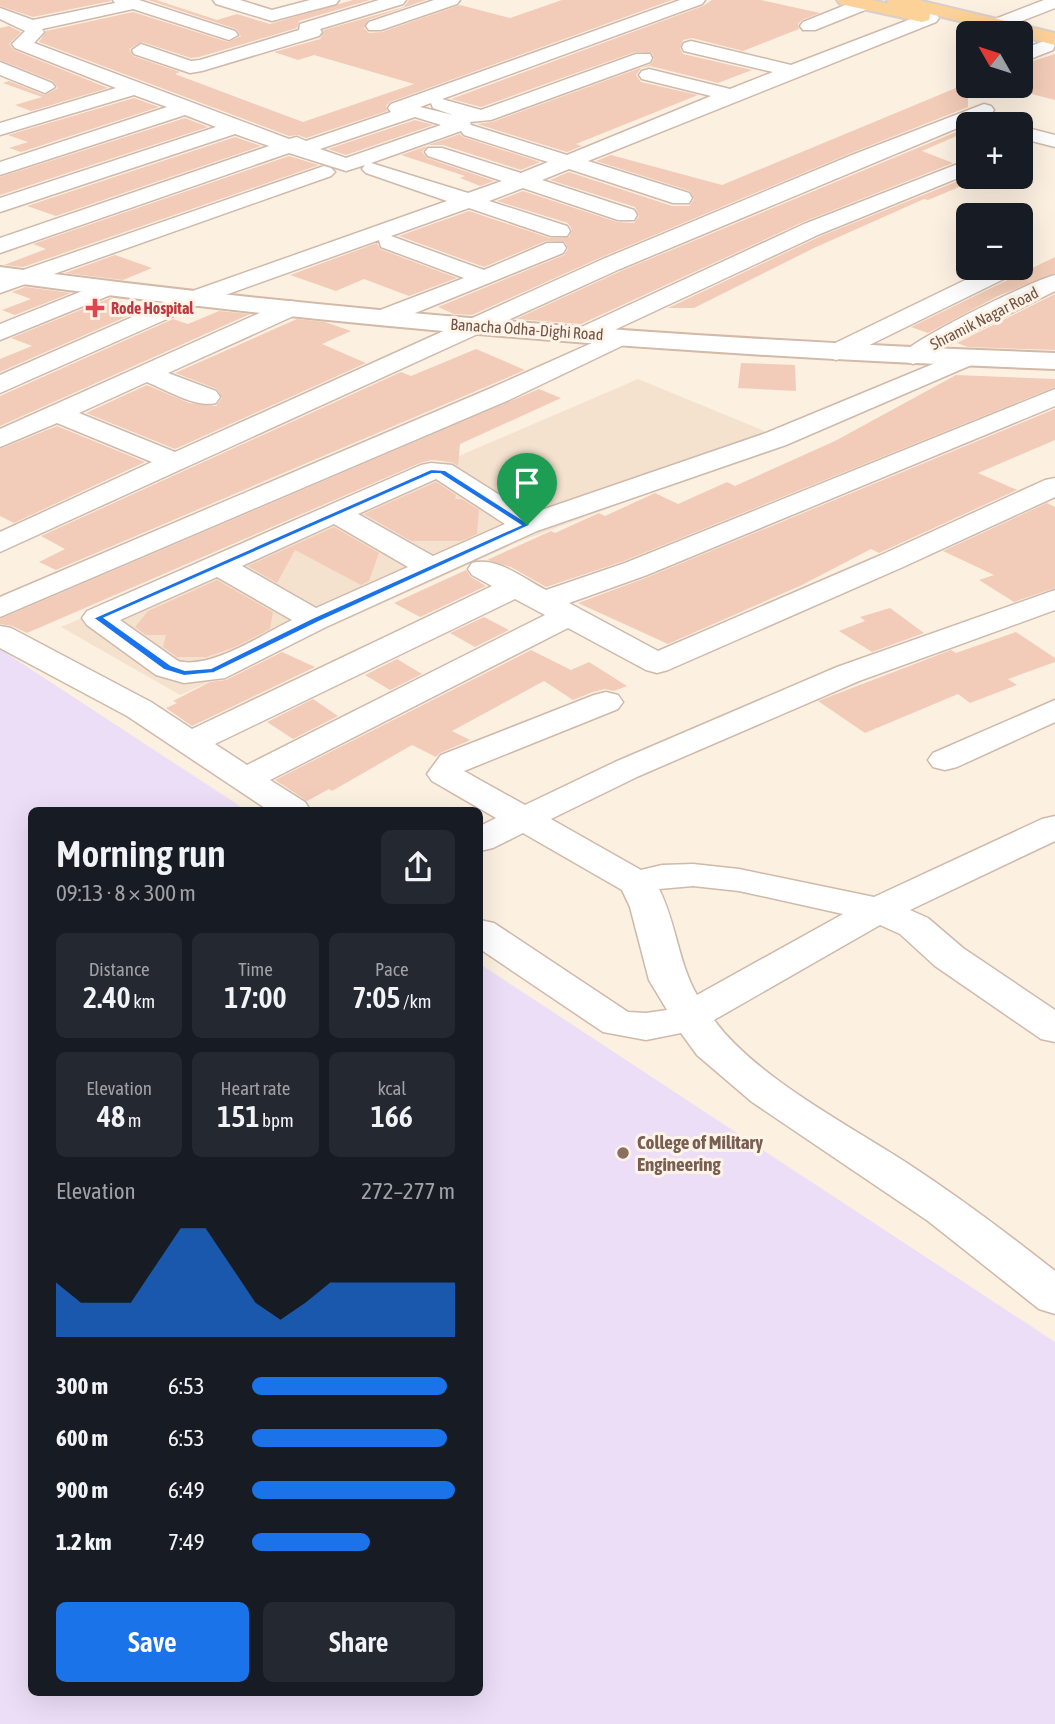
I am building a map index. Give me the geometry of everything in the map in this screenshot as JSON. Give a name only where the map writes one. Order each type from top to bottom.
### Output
[{"type":"main road","points":[[846,0],[956,23]]},
{"type":"main road","points":[[896,0],[966,21]]},
{"type":"main road","points":[[1033,39],[1052,44]]},
{"type":"main road","points":[[1033,41],[1052,44]]},
{"type":"street","points":[[0,4],[18,0]]},
{"type":"street","points":[[222,0],[272,16],[330,0]]},
{"type":"street","points":[[166,44],[135,52],[190,67],[202,65],[313,33],[306,28],[397,0]]},
{"type":"street","points":[[374,26],[451,0]]},
{"type":"street","points":[[296,147],[696,0]]},
{"type":"street","points":[[31,26],[128,2],[229,35]]},
{"type":"street","points":[[1012,21],[1055,2]]},
{"type":"street","points":[[809,26],[864,4]]},
{"type":"street","points":[[1033,12],[1055,13]]},
{"type":"street","points":[[0,13],[31,26],[35,32],[21,44],[235,127],[296,147],[346,165],[461,124],[414,111],[296,147],[109,207],[0,246]]},
{"type":"street","points":[[0,386],[195,298],[464,207],[643,131],[930,18]]},
{"type":"street","points":[[1033,52],[1052,44]]},
{"type":"street","points":[[691,47],[792,71]]},
{"type":"street","points":[[79,66],[104,60]]},
{"type":"street","points":[[0,68],[45,87]]},
{"type":"street","points":[[477,79],[481,81],[472,88],[431,101],[476,117],[484,116],[645,70],[727,97]]},
{"type":"street","points":[[0,83],[21,78]]},
{"type":"street","points":[[0,129],[135,88]]},
{"type":"street","points":[[0,169],[185,108]]},
{"type":"street","points":[[609,122],[643,131]]},
{"type":"street","points":[[0,205],[235,127]]},
{"type":"street","points":[[0,543],[471,326],[699,226],[956,127]]},
{"type":"street","points":[[471,131],[681,198]]},
{"type":"street","points":[[1033,135],[1055,141]]},
{"type":"street","points":[[435,152],[626,215]]},
{"type":"street","points":[[373,169],[555,248],[384,317]]},
{"type":"street","points":[[585,334],[812,229],[956,171]]},
{"type":"street","points":[[7,279],[324,172]]},
{"type":"street","points":[[83,197],[109,207]]},
{"type":"street","points":[[464,207],[559,231]]},
{"type":"street","points":[[389,242],[485,278]]},
{"type":"street","name":"Banacha Odha-Dighi Road","points":[[7,279],[471,326],[836,352],[1053,359]]},
{"type":"street","points":[[836,352],[982,280]]},
{"type":"street","name":"Shramik Nagar Road","points":[[914,356],[938,340],[1055,282]]},
{"type":"street","points":[[0,333],[105,289]]},
{"type":"street","points":[[0,439],[291,308]]},
{"type":"street","points":[[0,608],[487,400],[621,337]]},
{"type":"street","points":[[527,525],[436,470],[216,564],[98,618],[167,668],[199,674],[214,670],[315,620],[527,525],[776,439],[967,358]]},
{"type":"street","points":[[146,373],[207,397]]},
{"type":"street","points":[[190,743],[544,601],[636,569],[1055,397]]},
{"type":"street","points":[[57,413],[175,462]]},
{"type":"street","points":[[483,569],[657,663],[892,561],[1055,486]]},
{"type":"street","points":[[335,513],[432,568]]},
{"type":"street","points":[[216,564],[315,620]]},
{"type":"street","points":[[483,839],[627,769],[848,674],[1055,599]]},
{"type":"street","points":[[244,780],[544,601]]},
{"type":"street","points":[[0,635],[139,709],[287,807]]},
{"type":"street","points":[[606,702],[453,762],[444,774],[637,883],[649,907],[669,981],[711,1045],[767,1092],[944,1209],[1055,1296]]},
{"type":"street","points":[[945,760],[1055,709]]},
{"type":"street","points":[[483,934],[617,1023],[639,1028],[664,1027],[690,1016],[878,910],[1055,827]]},
{"type":"street","points":[[637,883],[662,876],[739,880],[878,910],[914,926],[949,957],[1055,1029]]},
{"type":"shaded area","points":[[638,379],[789,441],[521,541],[180,695],[61,627]]},
{"type":"shaded area","name":"College of Military Engineering","points":[[0,649],[241,807],[28,807],[28,1696],[483,1696],[483,966],[1055,1342],[1055,1724],[0,1724]]},
{"type":"building","points":[[0,0],[111,1],[33,17],[0,6]]},
{"type":"building","points":[[148,0],[156,0],[217,20],[237,14],[270,24],[353,0],[370,0],[299,21],[297,28],[199,57],[191,58],[142,42],[129,49],[133,56],[180,72],[175,74],[303,122],[414,84],[314,55],[298,60],[274,52],[320,39],[324,30],[404,7],[409,0],[426,0],[368,20],[364,28],[369,33],[382,32],[460,5],[510,18],[562,0],[672,0],[390,102],[386,106],[387,111],[306,138],[289,136],[39,42],[46,31],[133,12],[228,42],[241,36],[236,29]]},
{"type":"building","points":[[712,0],[761,0],[820,13],[802,20],[798,24],[799,29],[743,51],[692,38],[683,40],[680,48],[683,54],[752,70],[718,83],[650,66],[641,68],[636,75],[641,82],[698,95],[576,144],[582,146],[567,152],[477,124],[492,122],[651,64],[654,59],[652,53],[635,52],[481,107],[451,99],[703,6]]},
{"type":"building","points":[[9,26],[21,32],[9,44],[14,50],[108,88],[31,111],[15,105],[42,97],[3,83],[9,81],[44,95],[58,88],[53,81],[0,60],[0,28]]},
{"type":"building","points":[[1055,54],[1055,100],[1033,94],[1033,61]]},
{"type":"building","points":[[956,88],[956,98],[968,98],[968,107],[602,257],[472,315],[454,314],[438,307],[564,255],[568,249],[565,242],[546,241],[484,267],[399,236],[469,211],[550,238],[569,237],[572,230],[568,223],[497,201],[523,191],[617,222],[634,223],[639,216],[635,207],[550,180],[569,172],[672,206],[689,206],[694,199],[690,191],[596,161],[611,155],[722,185]]},
{"type":"building","points":[[134,98],[159,107],[21,152],[9,148],[28,142],[8,135]]},
{"type":"building","points":[[185,118],[208,127],[0,195],[0,177]]},
{"type":"building","points":[[415,120],[433,125],[346,155],[328,149]]},
{"type":"building","points":[[956,132],[956,136],[922,151],[953,163],[803,222],[581,324],[516,319],[621,271]]},
{"type":"building","points":[[460,134],[540,162],[521,170],[443,145],[428,145]]},
{"type":"building","points":[[235,137],[261,146],[56,216],[27,206]]},
{"type":"building","points":[[427,146],[422,152],[427,158],[494,181],[480,186],[460,178],[465,176],[401,155]]},
{"type":"building","points":[[289,156],[319,165],[23,267],[4,265],[46,249],[33,244]]},
{"type":"building","points":[[956,182],[956,188],[928,200],[924,199],[814,248],[694,308],[668,308],[821,236]]},
{"type":"building","points":[[377,243],[380,249],[457,278],[409,296],[364,279],[336,291],[290,275]]},
{"type":"building","points":[[115,255],[152,268],[123,280],[65,273]]},
{"type":"building","points":[[1055,257],[1055,273],[998,296],[928,333],[911,327],[1008,280],[1033,280],[1033,268]]},
{"type":"building","points":[[25,287],[71,293],[15,315],[2,310],[31,299],[12,292]]},
{"type":"building","points":[[1055,294],[1055,350],[968,347],[957,343]]},
{"type":"building","points":[[110,298],[144,309],[0,372],[0,359],[32,346],[11,338]]},
{"type":"building","points":[[219,311],[250,314],[0,426],[0,396],[173,319],[188,324]]},
{"type":"building","points":[[297,319],[325,322],[351,331],[322,344],[366,363],[175,449],[86,413],[147,385],[189,403],[216,406],[222,398],[217,389],[175,373]]},
{"type":"building","points":[[476,349],[525,370],[56,570],[39,562],[65,549],[41,536],[401,372],[411,376]]},
{"type":"building","points":[[741,363],[795,365],[796,391],[738,388]]},
{"type":"building","points":[[956,375],[1055,379],[1055,387],[624,561],[546,587],[511,567],[487,560],[551,531],[555,533],[599,513],[605,516],[655,493],[678,504],[727,482],[735,486],[835,441]]},
{"type":"building","points":[[539,389],[561,398],[460,444],[458,466],[452,462],[431,460],[420,463],[27,633],[0,624],[0,619]]},
{"type":"building","points":[[1055,409],[1055,440],[978,473],[1017,490],[879,553],[871,549],[802,585],[668,644],[578,603],[648,577]]},
{"type":"building","points":[[57,426],[145,462],[14,523],[0,516],[0,449]]},
{"type":"building","points":[[436,482],[456,495],[455,499],[462,499],[479,510],[477,534],[461,541],[411,541],[364,514]]},
{"type":"building","points":[[1047,503],[1055,507],[1055,588],[1014,602],[979,580],[994,575],[943,551]]},
{"type":"building","points":[[334,527],[379,553],[369,581],[361,585],[295,550],[277,583],[248,566]]},
{"type":"building","points":[[466,570],[471,577],[486,586],[420,617],[394,603]]},
{"type":"building","points":[[217,580],[273,612],[270,629],[235,647],[206,657],[177,657],[163,647],[166,635],[146,635],[135,627],[148,611]]},
{"type":"building","points":[[890,608],[924,633],[872,652],[839,631],[865,621],[860,617]]},
{"type":"building","points":[[484,617],[509,630],[475,647],[450,633]]},
{"type":"building","points":[[1016,632],[1055,658],[1055,662],[1008,679],[1017,685],[970,703],[958,694],[865,733],[818,701],[951,650],[956,653]]},
{"type":"building","points":[[531,650],[571,670],[589,662],[627,686],[614,691],[605,689],[593,692],[573,700],[544,681],[452,731],[470,740],[436,757],[412,745],[332,791],[329,789],[307,801],[275,780]]},
{"type":"building","points":[[282,652],[315,667],[192,726],[166,708],[177,703],[173,701],[210,682],[226,680]]},
{"type":"building","points":[[397,659],[422,674],[390,690],[365,675]]},
{"type":"building","points":[[313,699],[338,716],[293,739],[267,722]]},
{"type":"place","name":"Rode Hospital","points":[[95,308]]},
{"type":"place","name":"College of Military Engineering","points":[[623,1153]]},
{"type":"route","points":[[431,471],[442,471],[527,525],[315,620],[214,670],[199,674],[167,668],[98,618],[431,471]]}]
